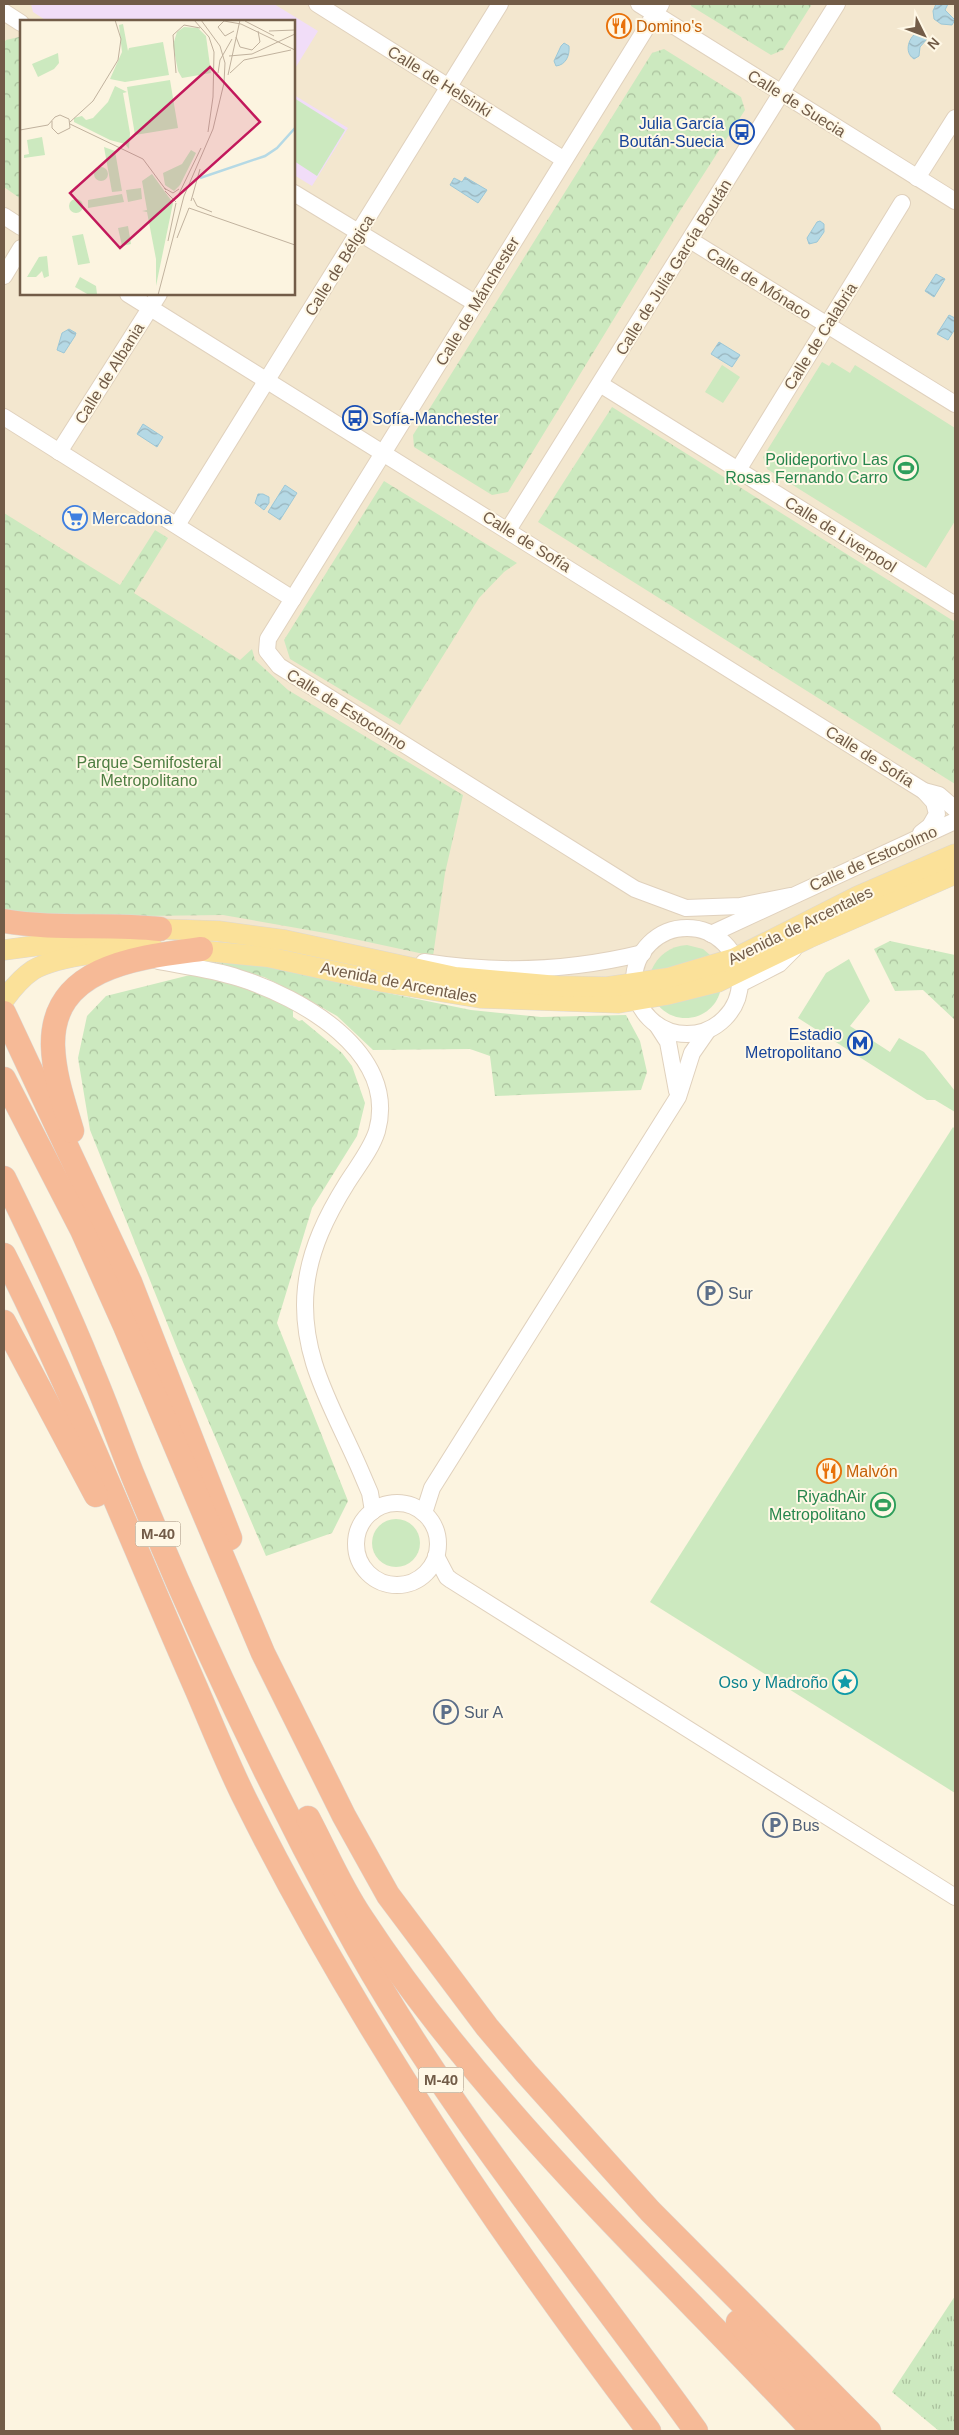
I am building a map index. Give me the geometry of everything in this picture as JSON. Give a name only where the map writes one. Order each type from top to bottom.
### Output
[{"type":"highway","points":[[4,921],[35,926],[128,925],[160,928]]},
{"type":"highway","points":[[90,1193],[57,1079],[53,1046],[56,1020],[67,997],[82,983],[106,968],[142,957],[201,949]]},
{"type":"highway","points":[[7,1019],[90,1193],[141,1308],[233,1547],[263,1653]]},
{"type":"highway","points":[[4,1079],[82,1230],[122,1318],[263,1653],[335,1799],[388,1895],[487,2027],[650,2211],[869,2431]]},
{"type":"highway","name":"M-40","points":[[4,1178],[36,1242],[90,1366],[134,1477],[231,1700],[343,1923],[394,2008],[468,2122],[696,2431]]},
{"type":"highway","name":"M-40","points":[[4,1255],[69,1393],[137,1556],[245,1798],[319,1936],[374,2032],[483,2200],[525,2259],[583,2325],[665,2431]]},
{"type":"highway","points":[[4,1322],[101,1504],[137,1556]]},
{"type":"highway","points":[[90,1366],[188,1564],[245,1697],[359,1915],[414,1994],[499,2097],[612,2222],[813,2431]]},
{"type":"highway","points":[[650,2211],[678,2255],[839,2431]]},
{"type":"highway","points":[[525,2259],[574,2333],[649,2431]]},
{"type":"highway","points":[[753,2368],[805,2431]]},
{"type":"main road","name":"Avenida de Arcentales","points":[[738,971],[858,896],[955,854]]},
{"type":"main road","name":"Avenida de Arcentales","points":[[4,1000],[17,984],[34,970],[79,956],[119,950],[201,949],[268,957],[383,982],[480,998],[619,1004],[636,991],[668,978],[738,971],[955,874]]},
{"type":"main road","name":"Avenida de Arcentales","points":[[4,950],[160,928],[218,931],[286,940],[455,978],[558,986],[607,987],[636,991]]},
{"type":"main road","points":[[7,1019],[14,1000],[22,989],[50,965]]},
{"type":"street","points":[[7,4],[4,10],[20,22]]},
{"type":"street","name":"Calle de Helsinki","points":[[317,4],[335,8],[449,87],[564,160]]},
{"type":"street","name":"Calle de Bélgica","points":[[177,525],[500,4]]},
{"type":"street","name":"Calle de Suecia","points":[[639,4],[658,9],[782,93],[955,201]]},
{"type":"street","name":"Calle de Julia García Boután","points":[[508,530],[837,4]]},
{"type":"street","name":"Calle de Mánchester","points":[[293,599],[385,454],[475,303],[658,9]]},
{"type":"street","points":[[918,178],[955,118]]},
{"type":"street","points":[[295,193],[475,303]]},
{"type":"street","name":"Calle de Calabria","points":[[738,470],[902,203]]},
{"type":"street","points":[[4,216],[20,226]]},
{"type":"street","name":"Calle de Mónaco","points":[[690,240],[955,404]]},
{"type":"street","points":[[4,276],[20,250]]},
{"type":"street","name":"Calle de Sofía","points":[[130,295],[924,790],[939,795],[955,809]]},
{"type":"street","name":"Calle de Albania","points":[[59,452],[158,295]]},
{"type":"street","name":"Calle de Liverpool","points":[[600,384],[955,605]]},
{"type":"street","points":[[4,417],[293,599]]},
{"type":"street","name":"Calle de Estocolmo","points":[[293,599],[268,639],[267,652],[279,666],[635,889],[686,908],[740,906],[790,896]]},
{"type":"street","name":"Calle de Sofía","points":[[911,841],[930,826],[937,814],[934,802],[924,790]]},
{"type":"street","name":"Calle de Estocolmo","points":[[711,934],[955,821]]},
{"type":"street","points":[[657,1025],[682,1034],[708,1030],[720,1023],[732,1010],[738,971],[725,944],[711,934],[699,930],[673,930],[651,943],[643,953],[635,973],[636,991],[646,1013],[657,1025],[668,1042],[678,1096]]},
{"type":"street","name":"Avenida de Arcentales","points":[[286,940],[350,944],[399,957],[483,969],[529,970],[570,967],[643,953]]},
{"type":"street","points":[[142,957],[218,972],[263,986],[318,1016],[352,1044],[367,1064],[375,1085],[379,1106],[377,1130],[371,1144],[338,1197],[312,1251],[306,1288],[306,1324],[309,1352],[318,1380],[370,1493],[372,1511]]},
{"type":"street","points":[[424,1513],[432,1488],[678,1096],[692,1053],[708,1030]]},
{"type":"street","points":[[407,1504],[432,1488]]},
{"type":"street","points":[[436,1556],[426,1572],[408,1584],[395,1585],[383,1583],[363,1567],[358,1556],[356,1544],[358,1531],[372,1511],[383,1506],[395,1503],[407,1504],[424,1513],[436,1533],[436,1556],[446,1577],[955,1897]]},
{"type":"street","points":[[419,1578],[446,1577]]},
{"type":"shaded area","points":[[4,4],[955,4],[955,854],[735,958],[607,987],[285,940],[4,921]]},
{"type":"shaded area","points":[[31,4],[274,4],[318,31],[295,68],[295,20],[45,20],[33,12]]},
{"type":"shaded area","points":[[295,96],[348,128],[312,186],[295,176]]},
{"type":"green space","points":[[691,4],[812,4],[783,50],[771,55],[691,6]]},
{"type":"green space","points":[[20,38],[20,198],[4,187],[4,43],[6,40]]},
{"type":"green space","points":[[664,49],[741,97],[745,110],[678,214],[508,492],[492,495],[414,447],[413,435],[652,53]]},
{"type":"green space","points":[[295,99],[345,130],[317,176],[295,162]]},
{"type":"green space","points":[[822,362],[829,366],[832,362],[850,373],[855,365],[955,428],[955,521],[926,568],[767,469],[763,457]]},
{"type":"green space","points":[[722,365],[740,377],[723,403],[705,392]]},
{"type":"green space","points":[[612,407],[955,622],[955,784],[538,522]]},
{"type":"green space","points":[[384,481],[517,563],[504,572],[479,598],[400,725],[290,659],[284,640]]},
{"type":"green space","name":"Parque Semifosteral Metropolitano","points":[[4,513],[120,585],[155,530],[168,538],[134,593],[240,660],[252,649],[255,660],[288,690],[463,795],[445,873],[433,956],[331,934],[223,915],[61,917],[4,911]]},
{"type":"green space","points":[[890,941],[955,955],[955,1020],[923,990],[895,991],[874,949]]},
{"type":"green space","points":[[687,945],[703,949],[710,955],[678,966],[651,971],[657,960],[665,952],[675,947]]},
{"type":"green space","points":[[849,959],[870,1001],[850,1026],[890,1052],[899,1038],[924,1052],[955,1091],[955,1112],[935,1100],[927,1100],[798,1018],[826,973]]},
{"type":"green space","points":[[213,961],[270,965],[353,986],[471,1010],[541,1017],[626,1015],[640,1041],[647,1072],[641,1090],[495,1096],[490,1056],[470,1049],[373,1050],[337,1016],[298,994],[264,977],[212,967]]},
{"type":"green space","points":[[190,975],[217,980],[243,988],[293,1010],[293,1017],[299,1021],[302,1020],[342,1053],[352,1066],[365,1103],[357,1136],[312,1208],[277,1323],[348,1501],[332,1533],[266,1556],[177,1348],[90,1130],[78,1058],[87,1016],[106,996]]},
{"type":"green space","points":[[721,988],[718,998],[712,1007],[695,1017],[676,1017],[658,1005]]},
{"type":"green space","points":[[953,1127],[955,1129],[955,1793],[650,1602]]},
{"type":"green space","points":[[391,1519],[401,1519],[413,1526],[420,1538],[420,1548],[413,1560],[401,1567],[391,1567],[383,1563],[376,1556],[372,1548],[372,1538],[376,1530],[383,1523]]},
{"type":"green space","points":[[955,2296],[955,2431],[939,2431],[892,2392]]},
{"type":"water","points":[[936,4],[948,4],[945,10],[955,20],[952,25],[941,24],[934,19],[933,11]]},
{"type":"water","points":[[919,31],[924,32],[927,39],[920,47],[919,56],[914,59],[908,48],[912,36]]},
{"type":"water","points":[[564,43],[569,46],[568,56],[565,62],[556,66],[554,61]]},
{"type":"water","points":[[465,177],[487,190],[478,203],[450,185],[454,178],[462,182]]},
{"type":"water","points":[[820,221],[824,224],[824,232],[817,242],[809,244],[807,238],[817,222]]},
{"type":"water","points":[[936,274],[945,279],[934,297],[925,291]]},
{"type":"water","points":[[949,315],[955,318],[955,329],[948,340],[937,334]]},
{"type":"water","points":[[69,329],[76,333],[64,353],[57,350],[62,333]]},
{"type":"water","points":[[719,342],[740,355],[732,367],[711,354]]},
{"type":"water","points":[[143,424],[163,437],[157,447],[137,434]]},
{"type":"water","points":[[285,485],[297,493],[280,520],[268,512]]},
{"type":"water","points":[[258,494],[269,497],[269,503],[264,510],[255,503]]},
{"type":"place","name":"Domino's","points":[[619,26]]},
{"type":"place","name":"Julia García Boután-Suecia","points":[[742,132]]},
{"type":"place","name":"Sofía-Manchester","points":[[355,418]]},
{"type":"place","name":"Polideportivo Las Rosas Fernando Carro","points":[[906,468]]},
{"type":"place","name":"Mercadona","points":[[75,518]]},
{"type":"place","name":"Estadio Metropolitano","points":[[860,1043]]},
{"type":"place","name":"Sur","points":[[710,1293]]},
{"type":"place","name":"Malvón","points":[[829,1471]]},
{"type":"place","name":"RiyadhAir Metropolitano","points":[[883,1505]]},
{"type":"place","name":"Oso y Madroño","points":[[845,1682]]},
{"type":"place","name":"Sur A","points":[[446,1712]]},
{"type":"place","name":"Bus","points":[[775,1825]]}]
